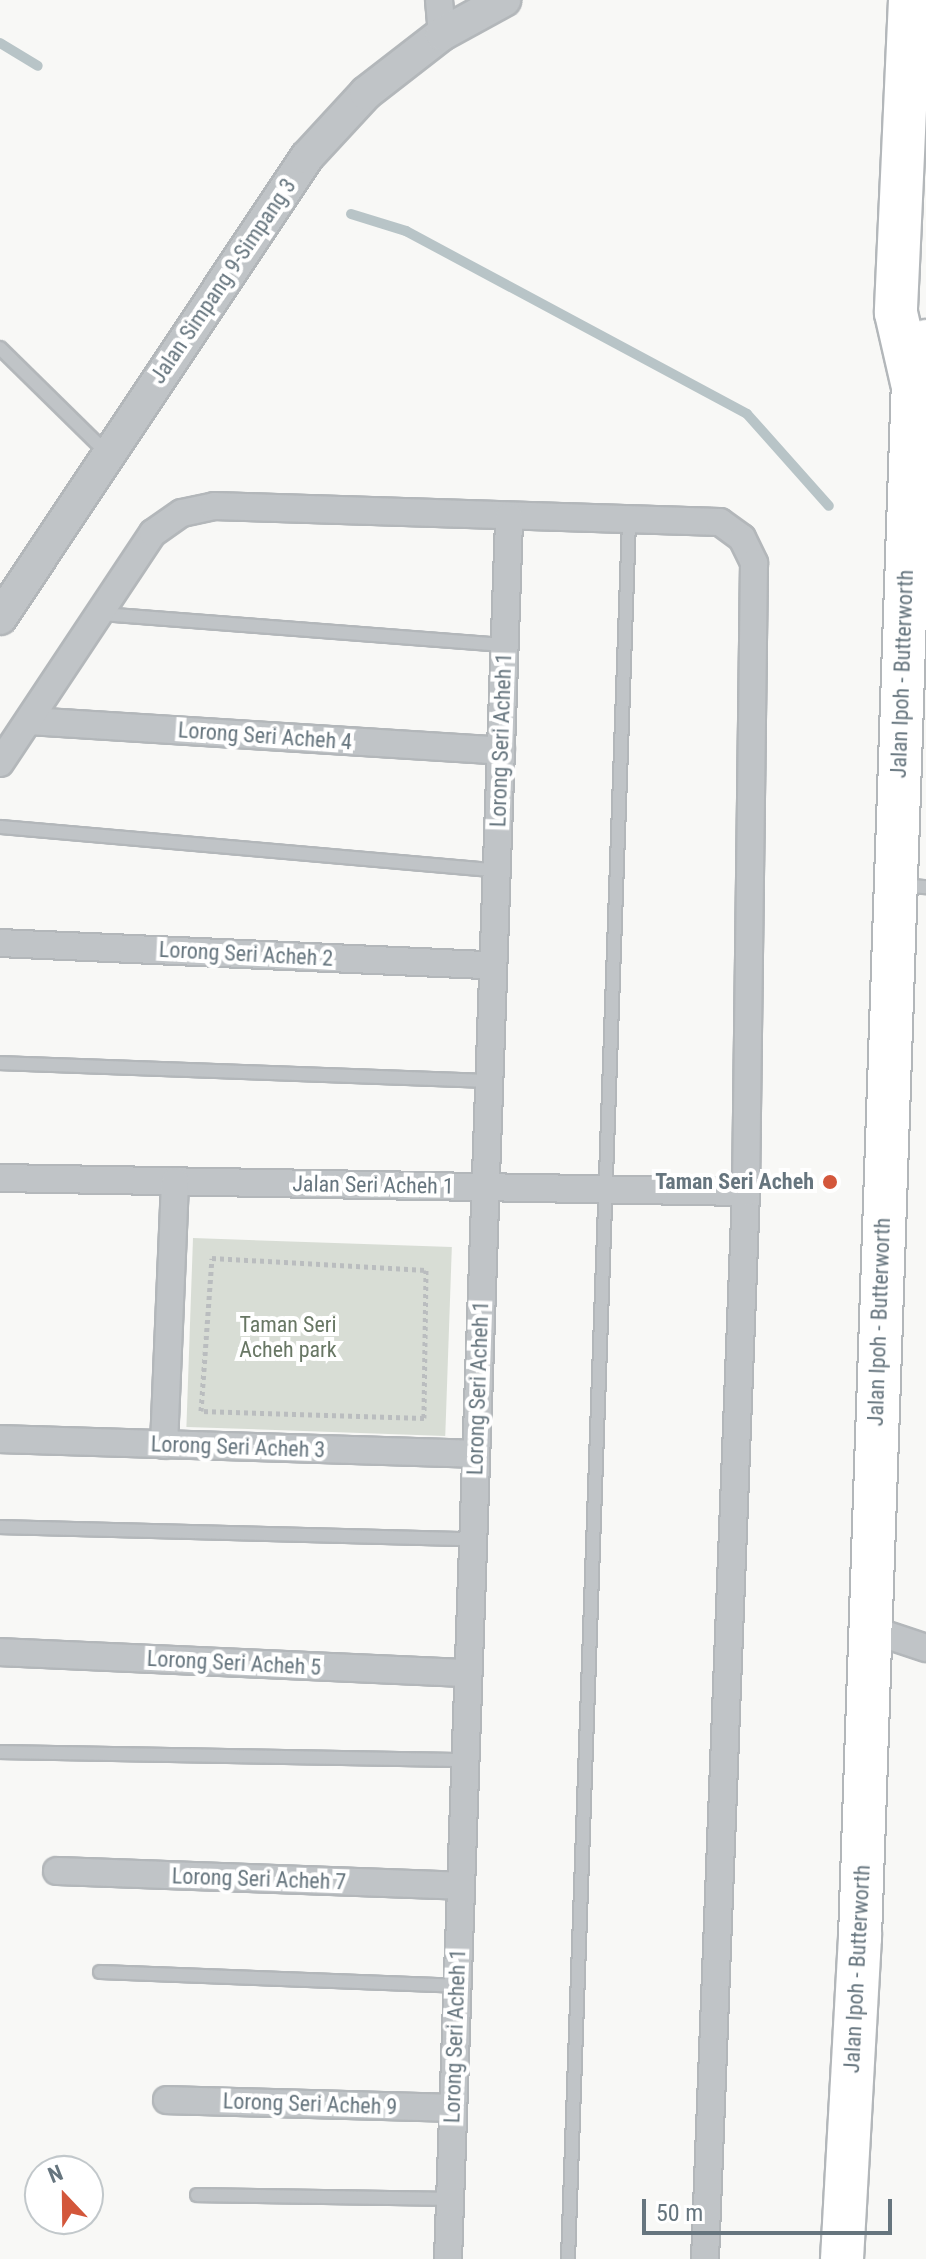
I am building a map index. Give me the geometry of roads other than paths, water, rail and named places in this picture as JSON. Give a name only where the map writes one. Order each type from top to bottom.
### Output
[{"type":"highway","name":"Jalan Ipoh - Butterworth","points":[[842,2259],[869,1629],[910,886],[914,687],[913,384],[896,313],[910,0]]},
{"type":"highway","name":"Jalan Ipoh - Butterworth","points":[[913,384],[926,341]]},
{"type":"street","points":[[439,0],[442,34]]},
{"type":"street","name":"Jalan Simpang 9-Simpang 3","points":[[0,618],[307,157],[366,93],[442,34],[504,0]]},
{"type":"street","points":[[0,763],[30,721],[94,614],[153,533],[182,513],[214,506],[720,522],[742,538],[754,563],[746,1192],[705,2259]]},
{"type":"street","name":"Lorong Seri Acheh 1","points":[[448,2259],[509,517]]},
{"type":"street","name":"Lorong Seri Acheh 4","points":[[30,721],[501,751]]},
{"type":"street","name":"Lorong Seri Acheh 2","points":[[0,943],[493,965]]},
{"type":"street","name":"Jalan Seri Acheh 1","points":[[0,1178],[746,1192]]},
{"type":"street","points":[[164,1445],[175,1181]]},
{"type":"street","name":"Lorong Seri Acheh 3","points":[[0,1439],[476,1454]]},
{"type":"street","points":[[869,1629],[926,1648]]},
{"type":"street","name":"Lorong Seri Acheh 5","points":[[0,1652],[468,1673]]},
{"type":"street","name":"Lorong Seri Acheh 7","points":[[57,1871],[461,1886]]},
{"type":"street","name":"Lorong Seri Acheh 9","points":[[167,2100],[453,2108]]},
{"type":"lane","points":[[0,348],[108,454]]},
{"type":"lane","points":[[568,2259],[611,1190],[629,521]]},
{"type":"lane","points":[[94,614],[504,645]]},
{"type":"lane","points":[[0,827],[496,870]]},
{"type":"lane","points":[[0,1063],[489,1081]]},
{"type":"lane","points":[[0,1527],[473,1539]]},
{"type":"lane","points":[[0,1752],[465,1760]]},
{"type":"lane","points":[[100,1972],[457,1986]]},
{"type":"lane","points":[[197,2195],[450,2199]]},
{"type":"waterway","points":[[0,43],[38,66]]},
{"type":"waterway","points":[[351,214],[406,231],[747,414],[829,506]]},
{"type":"place","name":"Taman Seri Acheh","points":[[830,1182]]},
{"type":"park label","name":"Taman Seri Acheh park","points":[[288,1336]]}]
